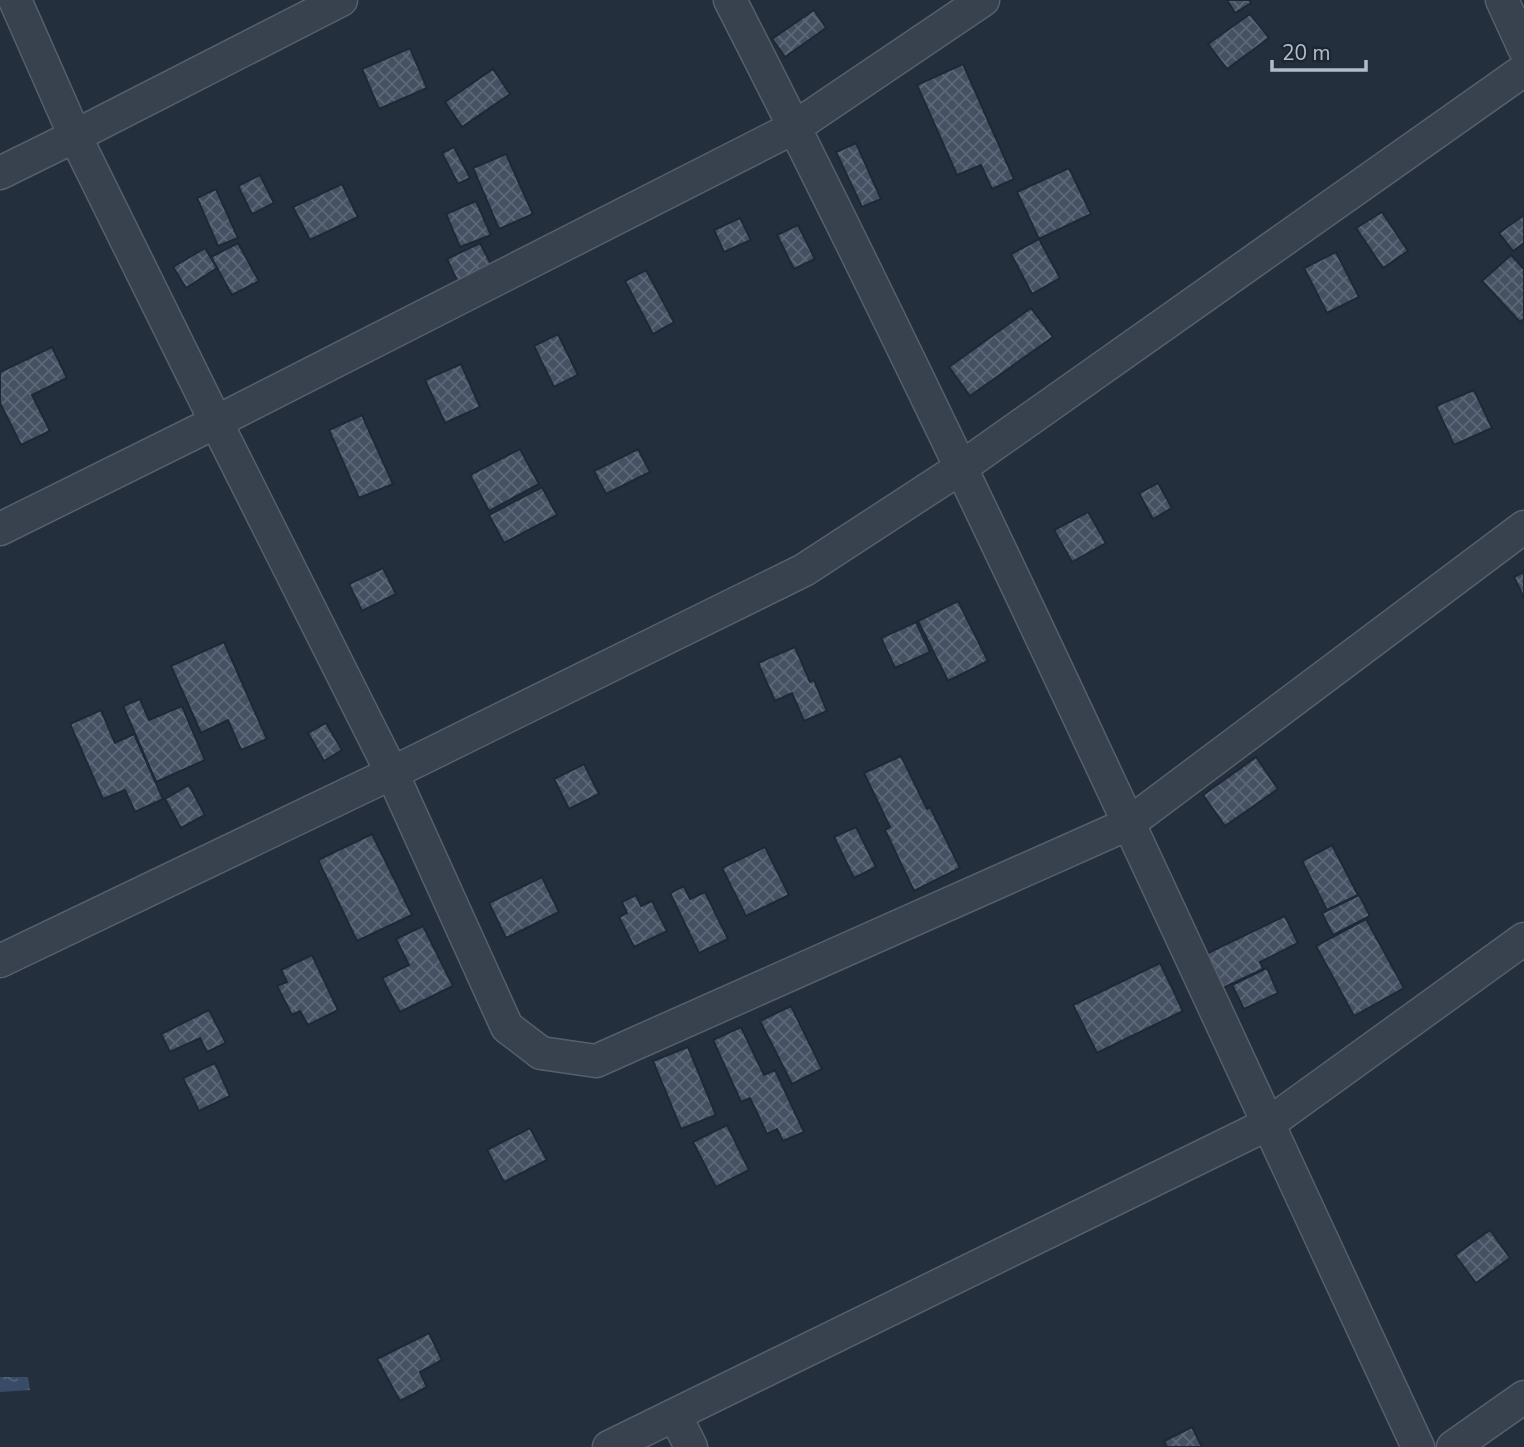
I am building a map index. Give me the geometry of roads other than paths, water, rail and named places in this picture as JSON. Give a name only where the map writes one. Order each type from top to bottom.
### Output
[{"type":"street","points":[[15,0],[75,136],[392,773],[507,1027],[541,1053],[596,1061],[1128,824],[1524,527]]},
{"type":"street","points":[[0,173],[341,0]]},
{"type":"street","points":[[730,0],[962,467],[1418,1447]]},
{"type":"street","points":[[0,529],[795,127],[983,0]]},
{"type":"street","points":[[1502,0],[1524,48]]},
{"type":"street","points":[[0,961],[392,773],[804,570],[962,467],[1524,70]]},
{"type":"street","points":[[609,1447],[1268,1124],[1524,939]]},
{"type":"street","points":[[1452,1447],[1524,1397]]},
{"type":"street","points":[[675,1415],[691,1447]]},
{"type":"water","points":[[0,1377],[28,1377],[30,1390],[0,1392]]}]
